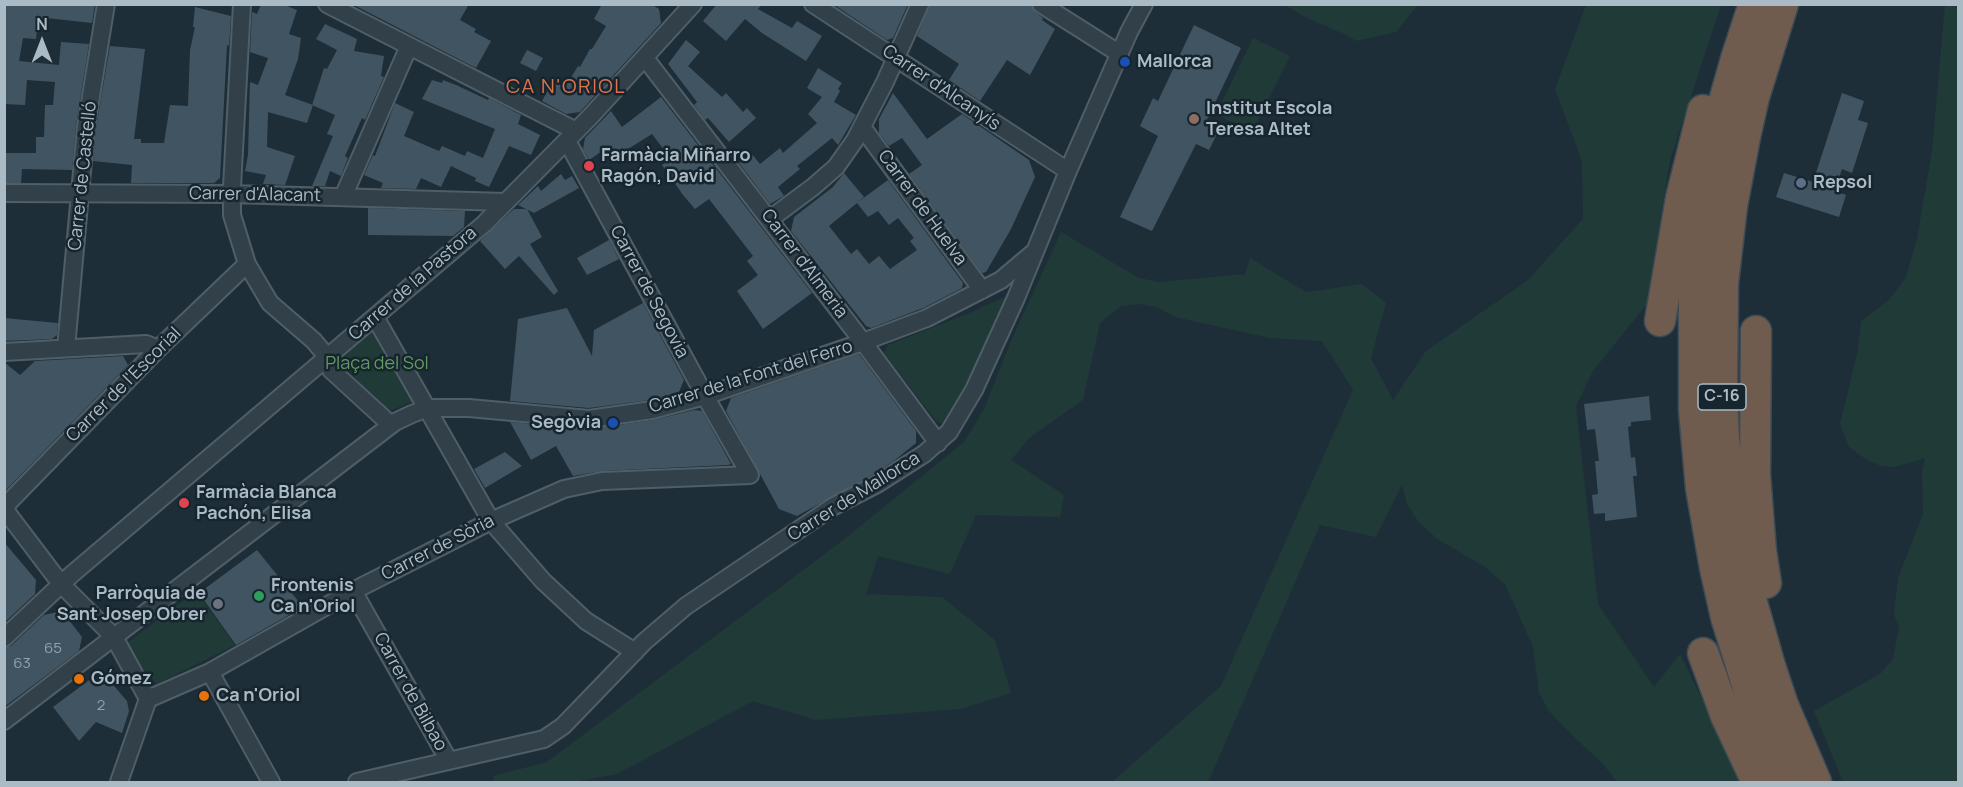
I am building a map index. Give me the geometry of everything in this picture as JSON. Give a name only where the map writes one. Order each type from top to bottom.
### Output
[{"type":"highway","points":[[1659,321],[1686,171],[1739,4]]},
{"type":"highway","name":"C-16","points":[[1754,4],[1726,94],[1707,181],[1694,297],[1694,410],[1701,488],[1726,617],[1755,710],[1784,783]]},
{"type":"highway","name":"C-16","points":[[1783,4],[1754,97],[1732,206],[1723,283],[1722,399],[1724,439],[1734,515],[1749,592],[1783,705],[1816,783]]},
{"type":"highway","points":[[1756,331],[1755,475],[1761,551],[1767,591],[1782,654],[1804,718],[1822,783]]},
{"type":"highway","points":[[1703,653],[1726,716],[1757,783]]},
{"type":"street","name":"Carrer de Castelló","points":[[66,348],[86,127],[106,4]]},
{"type":"street","points":[[242,4],[232,215],[247,264],[270,303],[314,340],[328,358],[331,370],[391,425]]},
{"type":"street","points":[[327,4],[347,9],[572,136]]},
{"type":"street","name":"Carrer d'Alcanyís","points":[[813,4],[1068,171]]},
{"type":"street","points":[[770,219],[836,167],[862,127],[920,4]]},
{"type":"street","points":[[1041,4],[1120,54]]},
{"type":"street","name":"Carrer de Mallorca","points":[[357,783],[544,739],[563,726],[635,652],[686,606],[834,506],[877,484],[938,443],[949,432],[974,390],[1016,298],[1129,32],[1144,4]]},
{"type":"street","name":"Carrer de la Pastora","points":[[4,638],[61,584],[484,224],[572,136],[645,58],[686,7]]},
{"type":"street","points":[[343,197],[409,46]]},
{"type":"street","name":"Carrer d'Almeria","points":[[645,58],[770,219],[938,443]]},
{"type":"street","name":"Carrer de Huelva","points":[[862,127],[982,290]]},
{"type":"street","name":"Carrer de Segovia","points":[[572,136],[705,396],[750,475]]},
{"type":"street","name":"Carrer d'Alacant","points":[[4,193],[232,194],[505,202]]},
{"type":"street","name":"Carrer de la Font del Ferro","points":[[4,721],[391,425],[428,408],[469,408],[589,419],[652,410],[705,396],[927,318],[1000,280],[1034,253]]},
{"type":"street","name":"Carrer de l'Escorial","points":[[5,510],[8,503],[158,349],[247,264]]},
{"type":"street","points":[[375,317],[491,521],[543,581],[586,621],[635,652]]},
{"type":"street","points":[[4,352],[146,344],[158,349]]},
{"type":"street","name":"Carrer de Sòria","points":[[148,699],[210,672],[353,591],[491,521],[564,489],[602,481],[750,475]]},
{"type":"street","points":[[5,510],[61,584],[114,637],[148,699],[119,783]]},
{"type":"street","name":"Carrer de Bilbao","points":[[353,591],[448,761]]},
{"type":"street","points":[[210,672],[271,783]]},
{"type":"green space","points":[[1285,5],[1418,5],[1396,32],[1356,41]]},
{"type":"green space","points":[[1586,5],[1721,5],[1670,160],[1647,304],[1593,371],[1576,406],[1598,604],[1654,687],[1680,654],[1742,782],[1617,782],[1603,764],[1549,711],[1539,693],[1533,647],[1505,584],[1485,567],[1436,538],[1418,521],[1407,504],[1402,485],[1376,537],[1320,525],[1209,780],[1206,782],[1112,782],[1221,686],[1353,390],[1322,341],[1270,338],[1175,317],[1156,307],[1139,304],[1121,306],[1100,323],[1083,400],[1029,438],[1011,460],[1064,495],[1060,517],[976,515],[950,574],[878,556],[866,594],[942,597],[995,640],[1011,693],[960,709],[816,720],[753,701],[617,774],[573,782],[494,782],[493,776],[547,762],[842,541],[964,442],[984,409],[1011,341],[1061,232],[1139,278],[1159,282],[1245,274],[1250,258],[1306,292],[1362,284],[1386,303],[1371,358],[1393,400],[1426,351],[1528,280],[1583,219],[1582,161],[1555,89]]},
{"type":"green space","points":[[1945,5],[1958,5],[1958,782],[1843,782],[1814,711],[1880,674],[1893,659],[1899,627],[1894,615],[1898,578],[1923,514],[1922,473],[1925,458],[1895,467],[1881,466],[1867,460],[1849,447],[1840,424],[1857,354],[1861,321],[1889,300],[1906,277],[1917,239],[1932,151]]},
{"type":"green space","points":[[1253,38],[1290,56],[1252,132],[1216,114]]},
{"type":"green space","points":[[1006,296],[961,396],[942,424],[936,421],[884,353],[888,345]]},
{"type":"green space","name":"Plaça del Sol","points":[[387,317],[387,330],[422,398],[384,413],[338,358]]},
{"type":"green space","points":[[196,591],[235,645],[157,684],[123,646]]},
{"type":"building","points":[[4,4],[95,4],[92,23],[38,17],[36,39],[23,38],[19,61],[59,65],[61,42],[89,44],[76,125],[72,170],[22,169],[21,183],[4,183],[4,153],[36,153],[36,137],[44,137],[45,105],[53,105],[55,82],[27,80],[25,105],[4,104]]},
{"type":"building","points":[[261,4],[282,4],[297,10],[289,34],[301,38],[298,59],[285,95],[313,105],[307,123],[268,112],[267,147],[295,156],[285,185],[263,184],[266,175],[245,171],[248,155],[250,82],[258,85],[268,58],[250,52],[252,12],[257,14]]},
{"type":"building","points":[[352,4],[469,4],[460,20],[476,29],[474,32],[491,41],[476,68]]},
{"type":"building","points":[[602,4],[651,4],[659,9],[661,23],[580,112],[566,114],[542,101],[555,77],[567,84],[592,49],[606,26],[594,19]]},
{"type":"building","points":[[717,4],[762,4],[758,9],[792,28],[797,21],[822,36],[806,61],[762,33],[745,19],[726,41],[703,21]]},
{"type":"building","points":[[833,4],[908,4],[893,38],[887,40]]},
{"type":"building","points":[[930,4],[1031,4],[1035,12],[1043,18],[1042,20],[1055,29],[1030,75],[1007,60],[980,101],[949,80],[959,64],[917,36]]},
{"type":"building","points":[[195,7],[231,16],[229,46],[227,45],[220,178],[214,183],[131,183],[132,165],[93,161],[96,128],[110,46],[145,49],[134,139],[141,139],[141,143],[164,143],[170,105],[188,106],[190,50],[195,27],[193,27]]},
{"type":"building","points":[[325,24],[357,39],[354,51],[384,56],[381,76],[384,77],[365,120],[362,118],[345,156],[348,158],[341,176],[330,171],[325,186],[312,186],[333,136],[327,134],[335,115],[312,105],[324,68],[327,69],[337,50],[316,39]]},
{"type":"building","points":[[1194,25],[1241,48],[1205,124],[1219,130],[1209,150],[1196,144],[1152,231],[1120,217],[1158,136],[1140,126],[1153,98],[1158,101]]},
{"type":"building","points":[[686,40],[700,52],[688,66],[722,97],[726,93],[743,112],[747,108],[756,118],[729,142],[708,118],[705,120],[694,105],[697,102],[668,64]]},
{"type":"building","points":[[527,50],[543,58],[536,71],[520,63]]},
{"type":"building","points":[[818,68],[842,83],[834,102],[856,115],[838,145],[832,138],[797,166],[800,169],[778,187],[784,196],[770,204],[739,163],[751,153],[760,164],[780,148],[783,153],[817,123],[808,114],[822,97],[807,88]]},
{"type":"building","points":[[432,80],[442,83],[443,80],[456,85],[488,100],[489,98],[521,115],[518,124],[540,135],[531,155],[509,146],[489,187],[451,166],[441,187],[421,178],[416,189],[381,188],[383,183],[364,175],[373,155],[375,156],[395,103],[414,112],[404,136],[439,151],[442,146],[465,156],[467,151],[483,158],[495,129],[422,99]]},
{"type":"building","points":[[893,93],[927,139],[962,114],[1029,160],[1035,177],[1011,229],[986,272],[982,273],[909,174],[922,165],[902,138],[889,146],[879,133],[879,119]]},
{"type":"building","points":[[1842,93],[1864,101],[1858,120],[1868,123],[1852,173],[1842,169],[1835,191],[1846,195],[1839,217],[1776,197],[1784,173],[1813,182]]},
{"type":"building","points":[[661,97],[812,293],[763,329],[737,291],[758,275],[747,261],[753,256],[709,199],[695,209],[683,195],[662,165],[671,159],[652,134],[615,157],[608,147],[589,160],[583,149],[585,138],[611,111],[622,127]]},
{"type":"building","points":[[844,173],[864,197],[858,202],[888,180],[963,283],[962,288],[923,308],[871,328],[866,326],[791,231],[794,217],[833,187]],"holes":[[[857,203],[868,217],[878,211],[889,225],[898,218],[914,238],[910,241],[917,250],[890,269],[879,256],[869,264],[857,249],[851,254],[829,226]]]},
{"type":"building","points":[[561,174],[565,180],[572,176],[579,188],[534,213],[518,205],[538,186],[541,191]]},
{"type":"building","points":[[368,208],[465,211],[464,227],[453,236],[368,235]]},
{"type":"building","points":[[514,209],[527,209],[542,237],[530,244],[558,291],[554,295],[519,256],[505,269],[480,241]]},
{"type":"building","points":[[609,240],[619,259],[587,275],[577,258]]},
{"type":"building","points":[[643,303],[684,380],[679,392],[650,400],[589,408],[510,401],[518,319],[567,308],[592,356],[594,330]]},
{"type":"building","points":[[4,318],[58,323],[57,335],[52,339],[4,341]]},
{"type":"building","points":[[859,354],[916,431],[916,443],[872,475],[797,516],[779,509],[726,411],[731,398]]},
{"type":"building","points":[[123,356],[128,365],[4,492],[4,362],[20,375],[35,361]]},
{"type":"building","points":[[1649,396],[1651,420],[1631,422],[1631,426],[1628,427],[1631,458],[1635,457],[1637,476],[1633,476],[1637,517],[1605,521],[1605,513],[1594,514],[1592,495],[1598,494],[1595,461],[1599,461],[1595,429],[1587,430],[1584,404]]},
{"type":"building","points":[[694,410],[702,411],[731,464],[602,471],[573,476],[556,446],[531,460],[510,422],[590,429],[654,420]]},
{"type":"building","points":[[505,452],[522,466],[485,488],[474,469]]},
{"type":"building","points":[[4,542],[36,580],[35,594],[4,623]]},
{"type":"building","name":"Frontenis Ca n'Oriol","points":[[257,550],[303,607],[236,645],[199,593]]},
{"type":"building","points":[[62,611],[82,637],[79,651],[4,707],[4,648],[11,646],[44,615]]},
{"type":"building","points":[[92,678],[108,679],[127,701],[129,711],[122,733],[96,722],[79,741],[53,707]]},
{"type":"place","name":"Mallorca","points":[[1125,62]]},
{"type":"place","name":"Institut Escola Teresa Altet","points":[[1194,119]]},
{"type":"place","name":"Farmàcia Miñarro Ragón, David","points":[[589,166]]},
{"type":"place","name":"Repsol","points":[[1801,183]]},
{"type":"place","name":"Segòvia","points":[[613,423]]},
{"type":"place","name":"Farmàcia Blanca Pachón, Elisa","points":[[184,503]]},
{"type":"place","name":"Frontenis Ca n'Oriol","points":[[259,596]]},
{"type":"place","name":"Parròquia de Sant Josep Obrer","points":[[218,604]]},
{"type":"place","name":"Gómez","points":[[79,679]]},
{"type":"place","name":"Ca n'Oriol","points":[[204,696]]},
{"type":"district","name":"CA N'ORIOL","points":[[566,87]]}]
